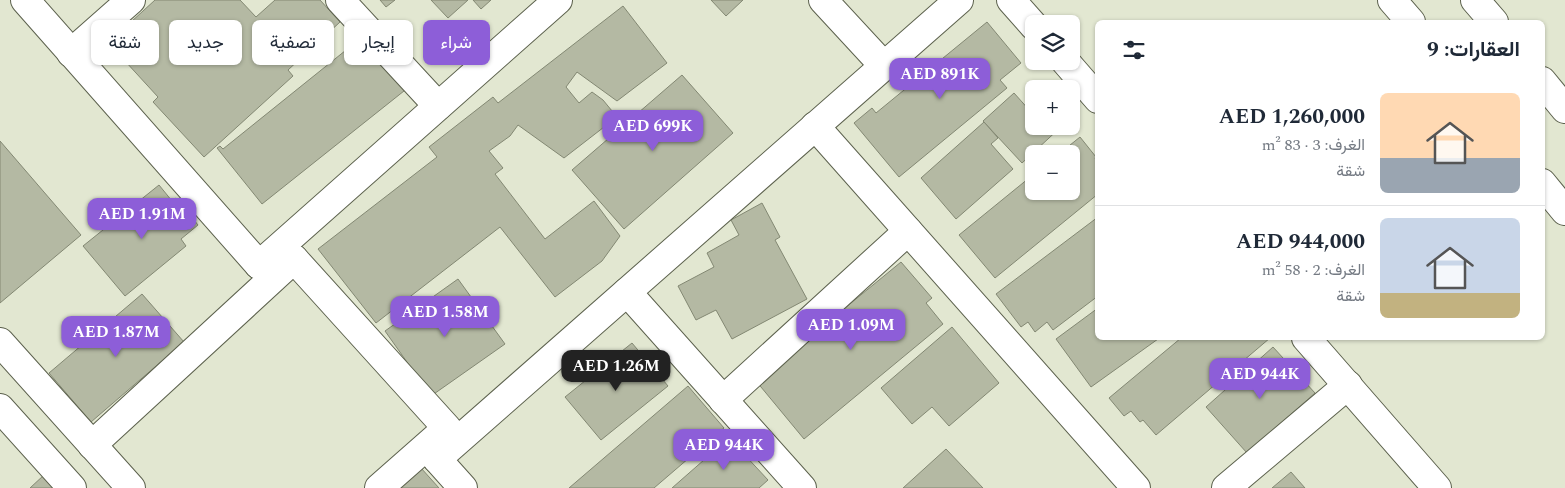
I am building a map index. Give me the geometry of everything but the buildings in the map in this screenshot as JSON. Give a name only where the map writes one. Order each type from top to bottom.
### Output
[{"type":"street","points":[[25,0],[259,265]]},
{"type":"street","points":[[72,53],[131,0]]},
{"type":"street","points":[[340,0],[438,106]]},
{"type":"street","points":[[259,265],[558,0]]},
{"type":"street","points":[[823,0],[884,66]]},
{"type":"street","points":[[437,459],[959,0]]},
{"type":"street","points":[[1011,0],[1025,16]]},
{"type":"street","points":[[1392,0],[1409,20]]},
{"type":"street","points":[[1475,0],[1492,20]]},
{"type":"street","points":[[1073,70],[1095,96]]},
{"type":"street","points":[[1545,85],[1565,109]]},
{"type":"street","points":[[815,126],[1136,488]]},
{"type":"street","points":[[1545,187],[1565,211]]},
{"type":"street","points":[[724,400],[908,231]]},
{"type":"street","points":[[259,265],[294,259]]},
{"type":"street","points":[[294,259],[447,428]]},
{"type":"street","points":[[92,445],[294,259]]},
{"type":"street","points":[[626,292],[802,488]]},
{"type":"street","points":[[1308,340],[1437,488]]},
{"type":"street","points":[[0,342],[131,488]]},
{"type":"street","points":[[1226,488],[1348,385]]},
{"type":"street","points":[[0,408],[72,488]]},
{"type":"street","points":[[437,459],[447,428]]},
{"type":"street","points":[[379,488],[447,428]]},
{"type":"street","points":[[437,459],[463,488]]}]
